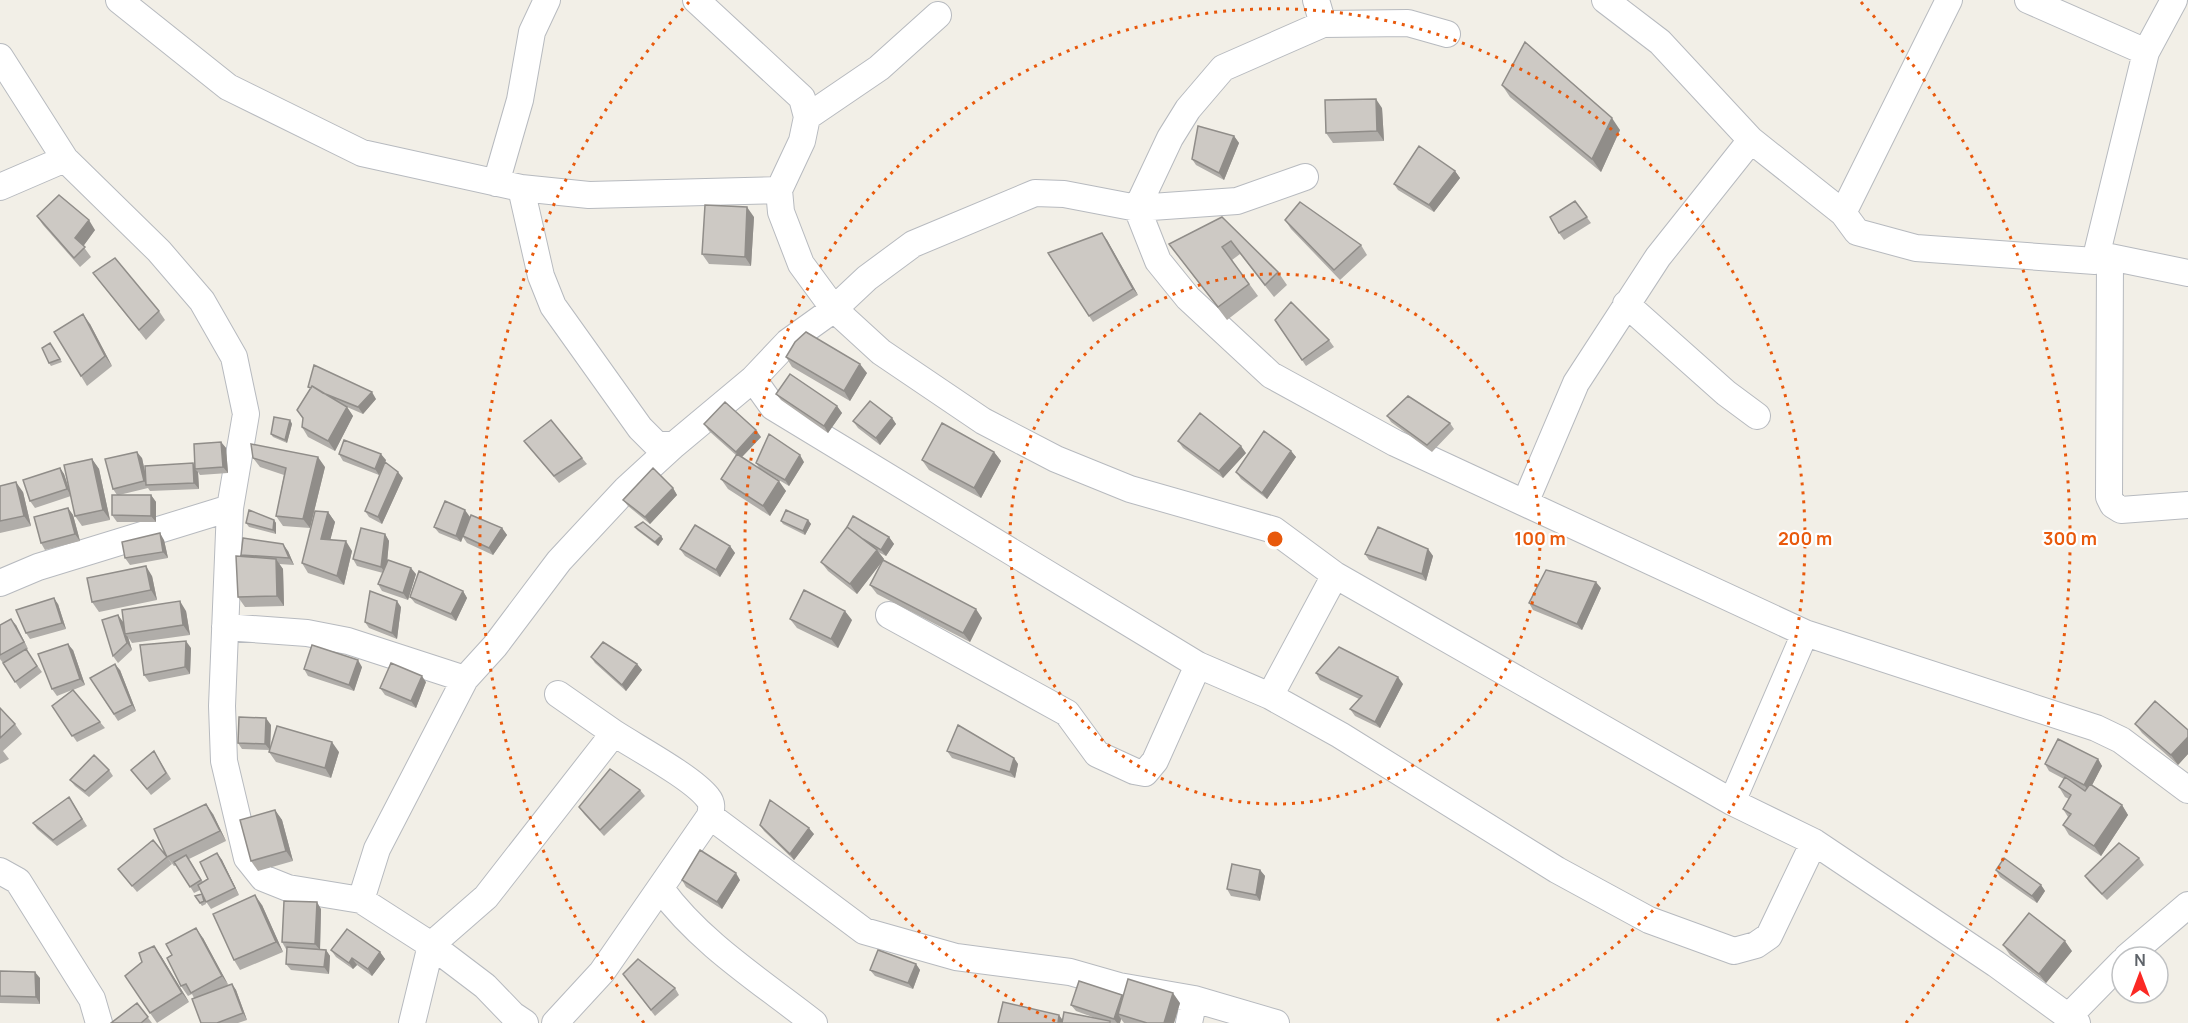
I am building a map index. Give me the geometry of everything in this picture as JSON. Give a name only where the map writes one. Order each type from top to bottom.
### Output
[{"type":"street","points":[[119,0],[228,87],[270,110],[362,153],[508,185],[589,195],[779,190]]},
{"type":"street","points":[[547,0],[532,32],[508,185],[553,306],[640,428],[657,445],[674,446]]},
{"type":"street","points":[[696,0],[802,98],[807,117],[802,141],[779,190],[781,212],[801,264],[834,309],[881,352],[983,421],[1056,459],[1130,489],[1274,530],[1335,575],[1732,802],[1814,842],[2074,1019],[2110,976]]},
{"type":"street","points":[[1605,0],[1660,42],[1751,140],[1843,213],[1857,232],[1916,248],[2102,259],[2188,273]]},
{"type":"street","points":[[1843,213],[1949,0]]},
{"type":"street","points":[[2028,0],[2146,52]]},
{"type":"street","points":[[2175,0],[2146,52],[2102,259],[2109,497],[2113,505],[2121,510],[2188,505]]},
{"type":"street","points":[[1447,34],[1408,23],[1319,12],[1223,68],[1188,109],[1176,128],[1137,208],[1158,261],[1188,298],[1271,375],[1395,443],[1805,633],[2096,728],[2121,740],[2188,790]]},
{"type":"street","points":[[807,117],[879,68],[938,15]]},
{"type":"street","points":[[0,57],[65,159],[159,251],[202,301],[234,357],[246,414],[230,508],[222,706],[224,761],[248,858],[263,878],[288,888],[361,900],[431,945],[485,986],[513,1015],[525,1023]]},
{"type":"street","points":[[1525,503],[1576,382],[1658,257],[1751,140]]},
{"type":"street","points":[[0,187],[65,159]]},
{"type":"street","points":[[361,900],[377,849],[465,680],[495,645],[559,561],[626,489],[753,379],[788,342],[834,309],[867,278],[914,244],[961,222],[1035,193],[1064,194],[1137,208],[1238,201],[1305,177]]},
{"type":"street","points":[[1626,304],[1726,393],[1757,416]]},
{"type":"street","points":[[753,379],[773,407],[1198,664],[1270,696],[1340,735],[1557,870],[1649,920],[1734,951],[1756,945],[1769,936],[1814,842]]},
{"type":"street","points":[[0,583],[38,567],[230,508]]},
{"type":"street","points":[[1270,696],[1335,575]]},
{"type":"street","points":[[889,615],[1067,713],[1097,754],[1134,771],[1145,773],[1155,761],[1198,664]]},
{"type":"street","points":[[225,627],[307,633],[348,640],[465,680]]},
{"type":"street","points":[[1732,802],[1805,633]]},
{"type":"street","points":[[555,1023],[602,972],[710,816],[712,807],[708,798],[676,772],[558,694]]},
{"type":"street","points":[[412,1023],[431,945],[486,897],[614,733]]},
{"type":"street","points":[[710,816],[864,931],[956,957],[1070,972],[1191,1011],[1276,1023]]},
{"type":"street","points":[[0,871],[18,881],[92,999],[99,1023]]},
{"type":"street","points":[[661,889],[675,909],[721,950],[814,1023]]},
{"type":"street","points":[[2141,945],[2188,905]]},
{"type":"building","points":[[1525,42],[1612,118],[1592,159],[1502,85]]},
{"type":"building","points":[[1376,99],[1377,131],[1326,133],[1325,100]]},
{"type":"building","points":[[1198,126],[1234,136],[1219,173],[1192,159]]},
{"type":"building","points":[[1419,146],[1455,171],[1429,205],[1394,184]]},
{"type":"building","points":[[59,195],[89,220],[75,238],[85,247],[74,258],[37,216]]},
{"type":"building","points":[[1575,201],[1587,217],[1559,233],[1550,217]]},
{"type":"building","points":[[1300,202],[1361,245],[1334,270],[1285,220]]},
{"type":"building","points":[[705,205],[747,207],[745,257],[702,254]]},
{"type":"building","points":[[1222,217],[1278,272],[1265,285],[1231,241],[1222,247],[1249,284],[1218,307],[1169,244]]},
{"type":"building","points":[[1102,233],[1133,289],[1089,316],[1048,253]]},
{"type":"building","points":[[115,258],[159,311],[139,330],[93,273]]},
{"type":"building","points":[[1291,302],[1329,340],[1302,360],[1275,320]]},
{"type":"building","points":[[83,314],[105,356],[81,376],[54,332]]},
{"type":"building","points":[[806,332],[860,364],[844,391],[786,357],[795,342]]},
{"type":"building","points":[[50,343],[60,359],[49,363],[42,348]]},
{"type":"building","points":[[314,365],[372,392],[358,407],[312,386],[308,387]]},
{"type":"building","points":[[790,374],[837,406],[824,426],[776,394]]},
{"type":"building","points":[[312,386],[347,407],[328,441],[302,427],[303,418],[297,410]]},
{"type":"building","points":[[1408,396],[1450,423],[1427,445],[1387,416]]},
{"type":"building","points":[[870,401],[892,418],[876,438],[853,421]]},
{"type":"building","points":[[725,402],[756,430],[736,452],[704,424]]},
{"type":"building","points":[[1200,413],[1241,446],[1219,471],[1178,441]]},
{"type":"building","points":[[274,417],[290,420],[285,440],[271,434]]},
{"type":"building","points":[[551,420],[582,458],[554,476],[524,441]]},
{"type":"building","points":[[942,423],[994,452],[974,488],[922,460]]},
{"type":"building","points":[[1264,431],[1291,451],[1262,493],[1236,472]]},
{"type":"building","points":[[769,434],[800,455],[785,480],[756,463]]},
{"type":"building","points":[[344,440],[381,454],[375,469],[339,454]]},
{"type":"building","points":[[221,442],[223,467],[195,469],[194,444]]},
{"type":"building","points":[[251,444],[318,457],[303,519],[276,516],[286,468],[253,458]]},
{"type":"building","points":[[137,452],[144,481],[113,489],[105,459]]},
{"type":"building","points":[[737,454],[779,481],[763,506],[721,479]]},
{"type":"building","points":[[92,459],[103,510],[75,516],[64,465]]},
{"type":"building","points":[[385,462],[398,472],[378,517],[365,511]]},
{"type":"building","points":[[193,463],[194,483],[146,485],[145,466]]},
{"type":"building","points":[[60,468],[67,489],[30,501],[23,480]]},
{"type":"building","points":[[653,468],[673,488],[645,517],[623,500]]},
{"type":"building","points":[[16,482],[24,516],[0,521],[0,486]]},
{"type":"building","points":[[112,495],[151,495],[151,516],[112,515]]},
{"type":"building","points":[[445,501],[465,510],[456,536],[434,527]]},
{"type":"building","points":[[68,508],[75,534],[41,543],[34,517]]},
{"type":"building","points":[[249,510],[274,520],[273,530],[246,523]]},
{"type":"building","points":[[786,510],[808,520],[803,531],[781,521]]},
{"type":"building","points":[[315,511],[328,512],[321,539],[346,541],[337,576],[302,563]]},
{"type":"building","points":[[471,515],[502,528],[489,548],[463,536]]},
{"type":"building","points":[[853,516],[889,537],[881,550],[847,527]]},
{"type":"building","points":[[643,522],[661,536],[655,542],[635,527]]},
{"type":"building","points":[[695,525],[730,546],[716,570],[680,549]]},
{"type":"building","points":[[847,527],[877,550],[850,584],[821,562]]},
{"type":"building","points":[[1378,527],[1428,549],[1422,574],[1365,554]]},
{"type":"building","points":[[361,528],[385,534],[381,567],[353,559]]},
{"type":"building","points":[[160,533],[163,552],[125,558],[122,542]]},
{"type":"building","points":[[243,538],[283,544],[289,558],[241,555]]},
{"type":"building","points":[[236,556],[276,559],[277,596],[238,597]]},
{"type":"building","points":[[388,560],[411,568],[403,593],[378,584]]},
{"type":"building","points":[[883,560],[976,609],[963,633],[870,585]]},
{"type":"building","points":[[146,566],[151,590],[92,602],[87,578]]},
{"type":"building","points":[[1546,570],[1596,582],[1577,624],[1529,603]]},
{"type":"building","points":[[419,571],[463,591],[451,614],[410,597]]},
{"type":"building","points":[[804,590],[845,611],[831,639],[790,619]]},
{"type":"building","points":[[370,591],[397,601],[392,633],[365,622]]},
{"type":"building","points":[[54,598],[62,623],[26,633],[16,610]]},
{"type":"building","points":[[180,601],[183,625],[125,634],[122,610]]},
{"type":"building","points":[[118,615],[127,643],[113,656],[102,620]]},
{"type":"building","points":[[11,619],[24,642],[0,655],[0,625]]},
{"type":"building","points":[[186,641],[185,667],[144,675],[140,645]]},
{"type":"building","points":[[603,642],[637,664],[622,685],[591,657]]},
{"type":"building","points":[[68,644],[80,679],[52,689],[38,654]]},
{"type":"building","points":[[312,645],[358,660],[349,685],[304,669]]},
{"type":"building","points":[[1339,647],[1398,677],[1375,722],[1350,709],[1362,696],[1316,673]]},
{"type":"building","points":[[26,649],[37,666],[15,682],[3,663]]},
{"type":"building","points":[[391,663],[422,676],[411,701],[380,688]]},
{"type":"building","points":[[115,664],[132,705],[114,714],[90,678]]},
{"type":"building","points":[[73,690],[100,722],[72,736],[52,706]]},
{"type":"building","points":[[2155,701],[2188,730],[2188,737],[2171,755],[2135,724]]},
{"type":"building","points":[[0,708],[15,724],[0,738]]},
{"type":"building","points":[[239,717],[266,718],[265,744],[238,743]]},
{"type":"building","points":[[958,725],[1014,758],[1010,772],[947,751]]},
{"type":"building","points":[[277,726],[332,742],[325,768],[269,752]]},
{"type":"building","points":[[2058,739],[2098,759],[2084,785],[2045,764]]},
{"type":"building","points":[[154,751],[166,773],[147,789],[131,770]]},
{"type":"building","points":[[94,755],[109,770],[85,791],[70,780]]},
{"type":"building","points":[[610,769],[640,790],[600,830],[579,807]]},
{"type":"building","points":[[2065,777],[2085,791],[2090,784],[2122,805],[2094,846],[2063,825],[2071,814],[2063,809],[2071,795],[2059,787]]},
{"type":"building","points":[[69,797],[82,819],[53,840],[33,823]]},
{"type":"building","points":[[770,800],[809,828],[790,854],[760,825]]},
{"type":"building","points":[[206,804],[220,831],[167,857],[154,829]]},
{"type":"building","points":[[275,810],[286,851],[251,861],[240,820]]},
{"type":"building","points":[[153,840],[167,857],[132,886],[118,869]]},
{"type":"building","points":[[2119,843],[2139,858],[2102,894],[2085,876]]},
{"type":"building","points":[[700,850],[736,873],[717,902],[682,880]]},
{"type":"building","points":[[217,853],[235,888],[206,902],[198,885],[208,879],[200,862]]},
{"type":"building","points":[[186,855],[201,880],[190,887],[174,862]]},
{"type":"building","points":[[2004,858],[2041,885],[2032,896],[1996,870]]},
{"type":"building","points":[[1232,864],[1260,870],[1256,895],[1227,889]]},
{"type":"building","points":[[202,894],[204,901],[200,903],[195,896]]},
{"type":"building","points":[[255,895],[276,942],[234,960],[213,914]]},
{"type":"building","points":[[284,901],[317,902],[315,944],[282,942]]},
{"type":"building","points":[[2029,913],[2065,941],[2039,974],[2003,945]]},
{"type":"building","points":[[196,928],[222,976],[191,993],[186,984],[181,986],[167,958],[172,955],[166,944]]},
{"type":"building","points":[[347,929],[380,952],[368,969],[352,958],[349,963],[331,950]]},
{"type":"building","points":[[154,946],[182,993],[150,1013],[125,976],[142,962],[139,953]]},
{"type":"building","points":[[287,947],[326,950],[324,967],[286,964]]},
{"type":"building","points":[[878,950],[916,964],[908,983],[870,970]]},
{"type":"building","points":[[638,959],[675,988],[651,1010],[623,974]]},
{"type":"building","points":[[0,971],[35,972],[36,997],[0,996]]},
{"type":"building","points":[[1128,979],[1173,993],[1164,1023],[1147,1023],[1118,1014]]},
{"type":"building","points":[[1079,981],[1122,995],[1114,1019],[1071,1005]]},
{"type":"building","points":[[232,984],[243,1013],[217,1023],[201,1023],[192,999]]},
{"type":"building","points":[[1003,1002],[1059,1015],[1058,1023],[998,1023]]},
{"type":"building","points":[[137,1003],[148,1017],[141,1023],[111,1023]]},
{"type":"building","points":[[1064,1012],[1110,1021],[1110,1023],[1062,1023]]}]
